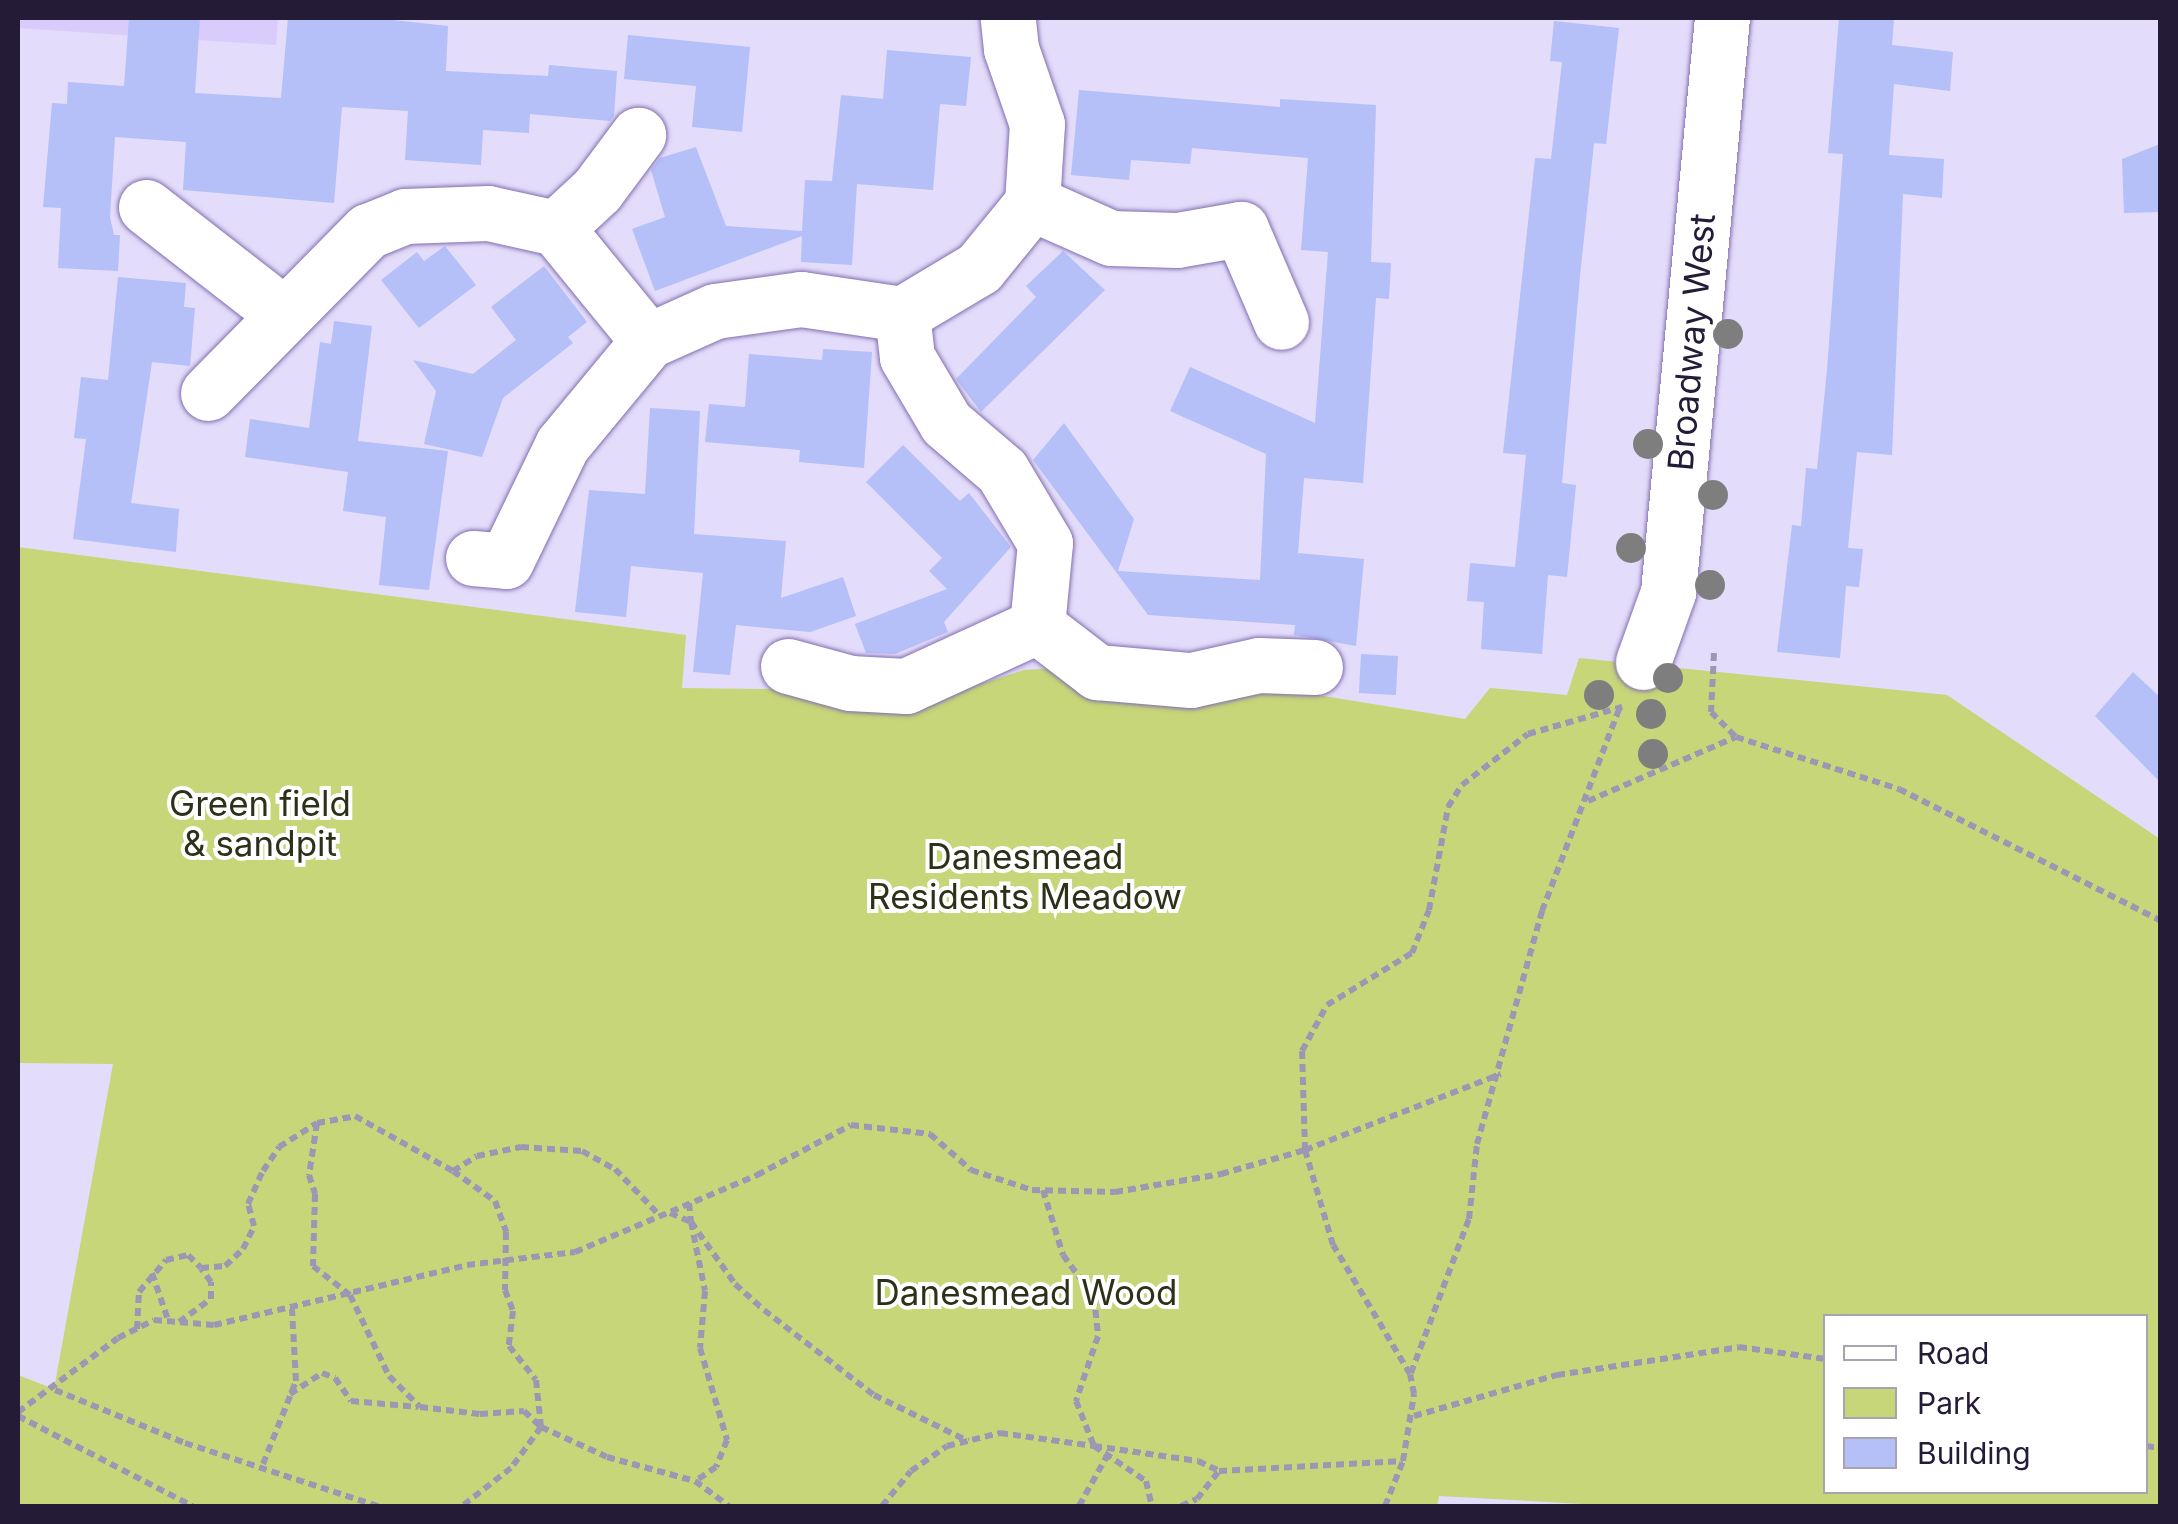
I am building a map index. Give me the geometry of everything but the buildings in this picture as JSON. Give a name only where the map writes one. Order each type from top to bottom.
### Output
[{"type":"street","points":[[473,558],[506,561],[562,445],[648,341],[715,310],[801,299],[902,314],[979,268],[1032,203],[1037,124],[1011,49],[1008,18]]},
{"type":"street","name":"Broadway West","points":[[1631,686],[1668,592],[1722,18]]},
{"type":"street","points":[[556,228],[597,190],[638,135]]},
{"type":"street","points":[[1032,203],[1111,238],[1178,240],[1251,218],[1281,322]]},
{"type":"street","points":[[146,207],[281,312]]},
{"type":"street","points":[[208,392],[281,312],[368,231],[405,216],[488,212],[556,228],[648,341]]},
{"type":"street","points":[[902,314],[907,357],[946,423],[1002,471],[1044,544],[1038,626]]},
{"type":"street","points":[[788,666],[850,683],[906,686],[1038,626]]},
{"type":"street","points":[[1038,626],[1097,672],[1191,680],[1258,665],[1316,667]]},
{"type":"path","points":[[1714,652],[1711,712],[1736,737],[1899,790],[2160,920]]},
{"type":"path","points":[[1410,1374],[1469,1219],[1476,1144],[1501,1074],[1512,1007],[1542,911],[1588,801],[1600,746],[1631,686]]},
{"type":"path","points":[[1385,1506],[1403,1460],[1414,1416],[1410,1374],[1332,1245],[1305,1150],[1302,1051],[1328,1005],[1412,953],[1429,910],[1448,806],[1462,785],[1528,734],[1631,686]]},
{"type":"path","points":[[1588,801],[1736,737]]},
{"type":"path","points":[[192,1506],[18,1414],[137,1328],[173,1322],[214,1325],[504,1260],[575,1252],[852,1125],[930,1134],[971,1170],[1043,1190],[1115,1192],[1221,1174],[1305,1150],[1501,1074]]},
{"type":"path","points":[[201,1268],[225,1266],[243,1249],[254,1226],[248,1204],[263,1171],[279,1147],[317,1123],[355,1116],[453,1171],[495,1202],[506,1232],[504,1260],[514,1311],[509,1346],[536,1380],[541,1427],[510,1468],[462,1506]]},
{"type":"path","points":[[317,1123],[309,1175],[315,1194],[313,1266],[350,1295],[388,1376],[420,1407]]},
{"type":"path","points":[[453,1171],[477,1156],[521,1147],[582,1151],[615,1169],[665,1214],[691,1222],[735,1284],[874,1396],[968,1441]]},
{"type":"path","points":[[1043,1190],[1064,1254],[1094,1297],[1098,1336],[1076,1401],[1094,1446],[1146,1481],[1152,1506]]},
{"type":"path","points":[[689,1203],[705,1292],[700,1348],[727,1440],[716,1467],[695,1482]]},
{"type":"path","points":[[137,1328],[139,1292],[152,1273],[188,1255],[211,1282],[211,1299],[173,1322]]},
{"type":"path","points":[[152,1273],[173,1322]]},
{"type":"path","points":[[263,1464],[296,1381],[292,1309]]},
{"type":"path","points":[[1414,1416],[1557,1375],[1739,1347],[1823,1360]]},
{"type":"path","points":[[289,1395],[322,1373],[336,1378],[351,1401],[480,1414],[524,1410],[541,1427],[607,1457],[695,1482],[729,1506]]},
{"type":"path","points":[[54,1390],[186,1443],[263,1464],[378,1506]]},
{"type":"path","points":[[882,1506],[911,1471],[947,1446],[1000,1433],[1198,1461],[1219,1471],[1403,1460]]},
{"type":"path","points":[[1080,1506],[1107,1456]]},
{"type":"path","points":[[1181,1506],[1197,1499],[1219,1471]]},
{"type":"shaded area","points":[[18,18],[278,18],[276,45],[18,28]]},
{"type":"green space","points":[[18,547],[686,635],[682,688],[958,691],[1024,670],[1058,668],[1299,692],[1465,719],[1490,688],[1567,695],[1579,658],[1947,695],[2160,839],[2160,1506],[1619,1506],[1439,1496],[1437,1506],[18,1506],[18,1375],[54,1389],[113,1064],[18,1063]]},
{"type":"park label","name":"Green field & sandpit","points":[[260,823]]},
{"type":"park label","name":"Danesmead Residents Meadow","points":[[1025,876]]},
{"type":"park label","name":"Danesmead Wood","points":[[1026,1292]]}]
